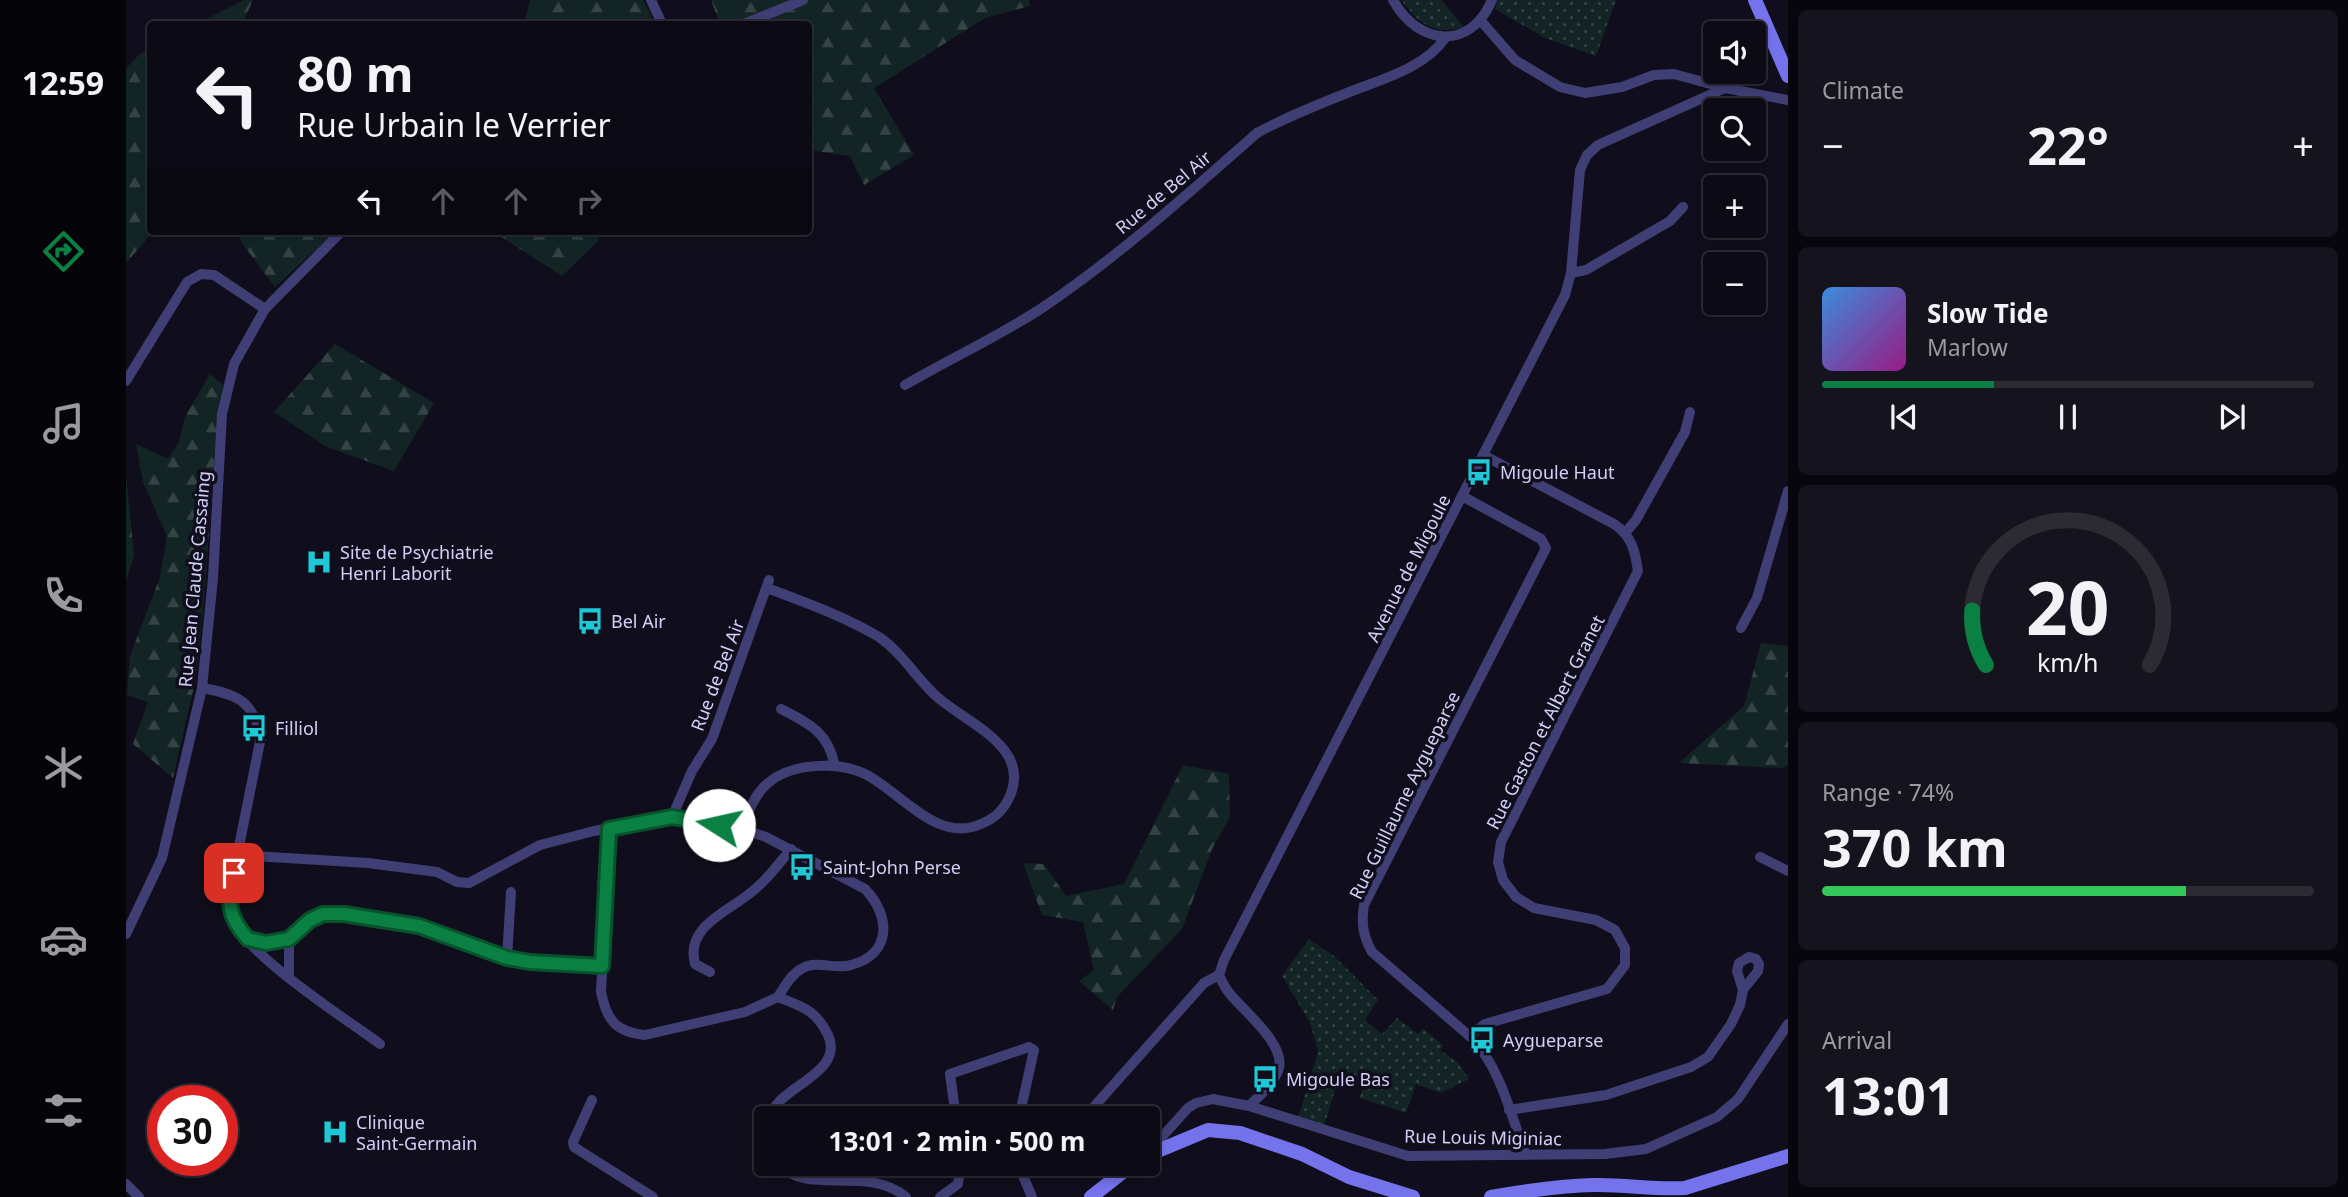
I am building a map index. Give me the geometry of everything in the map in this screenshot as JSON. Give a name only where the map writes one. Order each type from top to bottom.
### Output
[{"type":"street","points":[[651,0],[661,21]]},
{"type":"street","points":[[751,21],[803,0]]},
{"type":"street","points":[[1393,0],[1415,27],[1431,35],[1446,37],[1467,33],[1481,21],[1492,0]]},
{"type":"street","points":[[1755,0],[1788,76]]},
{"type":"street","points":[[1481,21],[1515,60],[1560,87],[1585,93],[1622,87],[1654,75],[1674,74],[1725,88],[1788,100]]},
{"type":"street","name":"Rue de Bel Air","points":[[905,385],[992,340],[1046,305],[1102,264],[1257,133],[1285,118],[1414,66],[1438,48],[1446,37]]},
{"type":"street","points":[[1686,77],[1692,82],[1699,98]]},
{"type":"street","name":"Avenue de Migoule","points":[[1219,975],[1236,936],[1565,295],[1570,273],[1580,170],[1587,155],[1598,145],[1725,88]]},
{"type":"street","points":[[1570,273],[1586,270],[1670,221],[1683,207]]},
{"type":"street","name":"Rue Jean Claude Cassaing","points":[[126,934],[162,858],[202,688],[213,578],[222,414],[234,364],[265,309],[337,235]]},
{"type":"street","points":[[126,381],[187,282],[201,274],[214,275],[265,309]]},
{"type":"street","points":[[1483,455],[1626,532],[1636,520],[1685,432],[1690,412]]},
{"type":"street","points":[[1741,628],[1758,598],[1788,491]]},
{"type":"street","name":"Rue Guillaume Aygueparse","points":[[1462,496],[1541,539],[1546,548],[1370,892],[1364,905],[1362,920],[1364,938],[1372,953],[1485,1052],[1494,1069],[1525,1155]]},
{"type":"street","name":"Rue Gaston et Albert Granet","points":[[1469,1036],[1485,1024],[1606,989],[1625,965],[1625,948],[1615,930],[1596,920],[1534,908],[1516,897],[1503,880],[1498,862],[1501,842],[1638,571],[1635,550],[1626,532]]},
{"type":"street","name":"Rue de Bel Air","points":[[672,817],[692,771],[712,739],[768,584],[880,638],[914,670],[936,696],[991,736],[1007,757],[1013,771],[1012,791],[1005,806],[994,818],[976,827],[951,828],[924,817],[884,785],[862,773],[835,766]]},
{"type":"street","points":[[202,688],[222,691],[242,700],[258,721],[261,737],[229,906],[233,920],[269,962],[380,1044]]},
{"type":"street","points":[[742,829],[755,797],[769,782],[787,773],[807,768],[835,766],[828,742],[817,729],[782,709]]},
{"type":"street","points":[[237,855],[404,868],[437,872],[457,882],[469,883],[540,845],[594,831],[672,817],[742,829],[791,849],[865,889],[878,902],[884,931],[877,948],[865,960],[848,967],[804,967],[790,978],[778,997],[745,1013],[645,1035],[629,1033],[605,1013],[601,992],[609,829]]},
{"type":"street","points":[[710,972],[695,964],[692,954],[701,932],[715,916],[749,894],[777,868],[791,849]]},
{"type":"street","points":[[1760,857],[1788,871]]},
{"type":"street","points":[[507,958],[512,892]]},
{"type":"street","points":[[248,939],[266,943],[289,939],[310,920],[323,914],[344,914],[419,926],[507,958],[602,966]]},
{"type":"street","points":[[289,939],[289,977]]},
{"type":"street","points":[[1095,1106],[1204,983],[1219,975],[1228,991],[1273,1043],[1280,1058],[1272,1081],[1249,1107]]},
{"type":"street","points":[[1509,1110],[1606,1095],[1691,1067],[1708,1057],[1718,1045],[1740,1005],[1743,990]]},
{"type":"street","points":[[776,1106],[781,1099],[817,1073],[828,1058],[832,1043],[821,1020],[803,1007],[778,997]]},
{"type":"street","name":"Rue Louis Miginiac","points":[[1160,1139],[1191,1105],[1213,1099],[1249,1107],[1408,1156],[1605,1154],[1646,1149],[1717,1117],[1738,1099],[1788,1024]]},
{"type":"street","points":[[954,1106],[950,1074],[1029,1047],[1034,1050],[1034,1057],[1021,1106]]},
{"type":"street","points":[[592,1100],[573,1142],[575,1147],[653,1197]]},
{"type":"street","points":[[1160,1150],[1208,1130],[1240,1133],[1302,1154],[1349,1177],[1413,1197]]},
{"type":"street","points":[[1491,1197],[1542,1188],[1595,1185],[1685,1188],[1715,1181],[1788,1156]]},
{"type":"street","points":[[786,1176],[790,1183],[800,1189]]},
{"type":"street","points":[[940,1197],[958,1184],[959,1176]]},
{"type":"street","points":[[1023,1176],[1032,1197]]},
{"type":"street","points":[[1091,1197],[1118,1176]]},
{"type":"street","points":[[126,1184],[139,1197]]},
{"type":"street","points":[[844,1192],[883,1186],[898,1190],[906,1197]]},
{"type":"green space","points":[[244,0],[253,0],[243,21],[203,21]]},
{"type":"green space","points":[[530,0],[643,0],[654,21],[525,21]]},
{"type":"green space","points":[[711,0],[1029,0],[1030,6],[985,18],[874,88],[914,155],[864,185],[850,156],[812,150],[812,21],[719,21]]},
{"type":"green space","points":[[1401,0],[1441,0],[1464,27],[1444,30],[1428,26],[1414,16]]},
{"type":"green space","points":[[1498,0],[1616,0],[1596,56],[1545,38],[1495,9]]},
{"type":"green space","points":[[147,50],[147,235],[150,235],[126,263],[126,68]]},
{"type":"green space","points":[[238,235],[332,235],[275,287]]},
{"type":"green space","points":[[498,235],[595,235],[599,240],[562,276]]},
{"type":"green space","points":[[335,344],[434,403],[394,471],[327,447],[274,412]]},
{"type":"green space","points":[[210,374],[223,385],[218,409],[204,599],[196,678],[173,778],[133,744],[148,702],[127,695],[130,656],[160,577],[167,536],[143,482],[136,444],[168,459],[179,442],[185,417]]},
{"type":"green space","points":[[126,475],[134,555],[126,581]]},
{"type":"green space","points":[[1761,643],[1788,646],[1788,765],[1782,768],[1679,763],[1744,706]]},
{"type":"green space","points":[[1183,765],[1229,774],[1230,817],[1212,849],[1182,929],[1117,997],[1113,1010],[1079,981],[1094,970],[1083,922],[1042,915],[1023,863],[1044,864],[1066,896],[1124,884]]},
{"type":"green space","points":[[1309,939],[1334,956],[1378,1000],[1365,1020],[1382,1034],[1397,1018],[1418,1034],[1423,1029],[1443,1045],[1440,1050],[1458,1063],[1469,1079],[1441,1093],[1416,1084],[1406,1113],[1360,1098],[1363,1086],[1350,1082],[1348,1076],[1341,1071],[1324,1126],[1298,1118],[1318,1051],[1310,1023],[1282,976]]},
{"type":"place","name":"Migoule Haut","points":[[1479,472]]},
{"type":"place","name":"Site de Psychiatrie Henri Laborit","points":[[319,562]]},
{"type":"place","name":"Bel Air","points":[[590,621]]},
{"type":"place","name":"Filliol","points":[[254,728]]},
{"type":"place","name":"Saint-John Perse","points":[[802,867]]},
{"type":"place","name":"Aygueparse","points":[[1482,1040]]},
{"type":"place","name":"Migoule Bas","points":[[1265,1079]]},
{"type":"place","name":"Clinique Saint-Germain","points":[[335,1132]]},
{"type":"route","points":[[234,873],[229,906],[233,920],[248,939],[266,943],[289,939],[310,920],[323,914],[344,914],[419,926],[507,958],[602,966],[609,829],[672,817],[719,825]]}]
